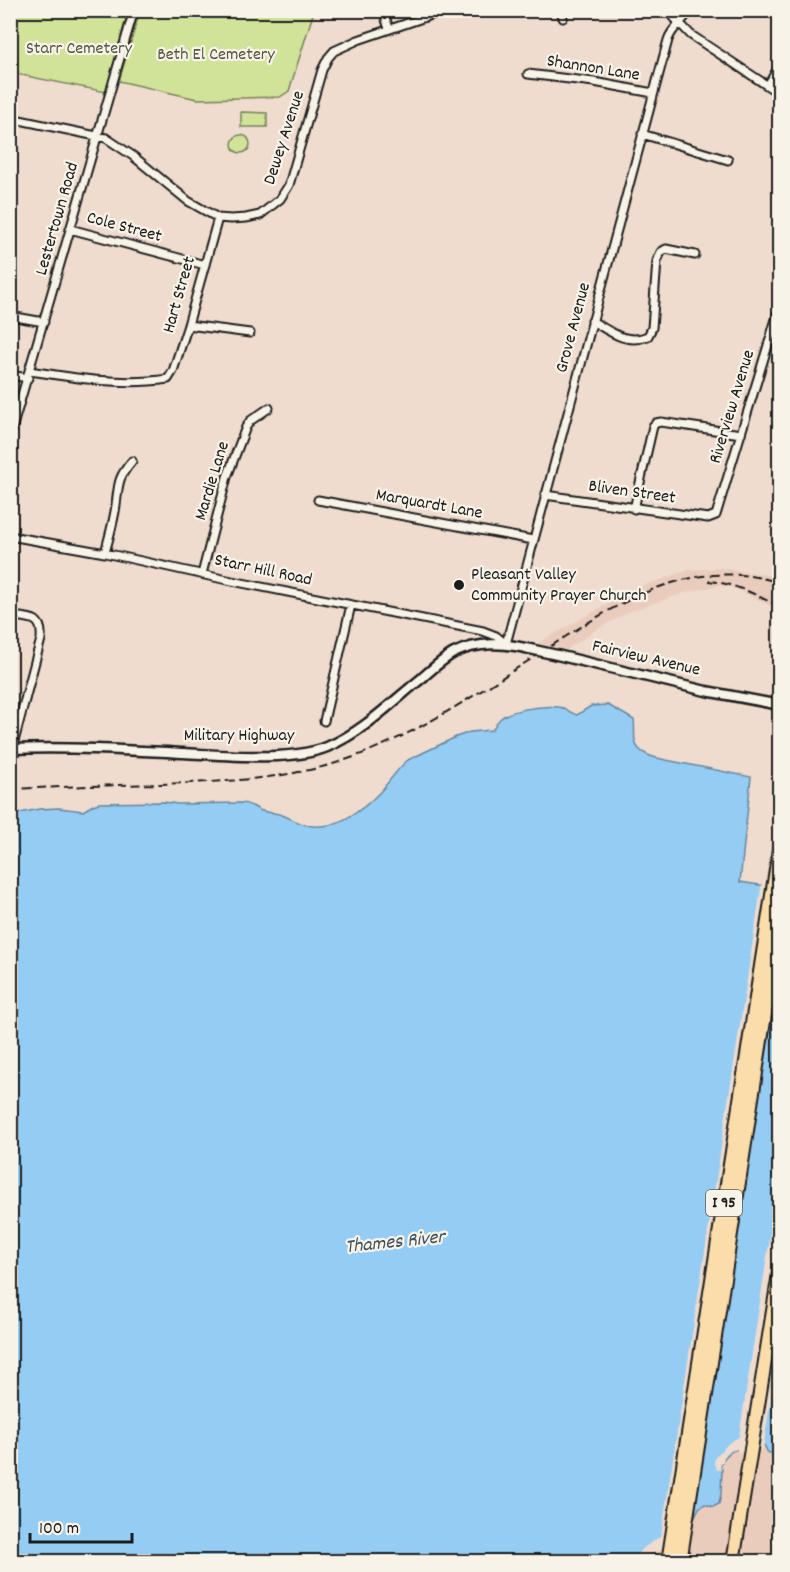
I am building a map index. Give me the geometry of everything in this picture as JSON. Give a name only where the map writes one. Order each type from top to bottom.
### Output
[{"type":"highway","name":"I 95","points":[[668,1562],[780,844]]},
{"type":"highway","points":[[680,1562],[780,918]]},
{"type":"highway","points":[[733,1562],[780,1267]]},
{"type":"street","name":"Lestertown Road","points":[[10,436],[134,10]]},
{"type":"street","points":[[383,10],[389,29]]},
{"type":"street","name":"Dewey Avenue","points":[[218,218],[246,218],[260,214],[280,199],[289,185],[322,70],[334,51],[358,40],[446,10]]},
{"type":"street","points":[[667,10],[691,35],[780,94]]},
{"type":"street","points":[[678,23],[685,10]]},
{"type":"street","points":[[678,23],[682,22],[690,10]]},
{"type":"street","name":"Grove Avenue","points":[[506,644],[669,35],[678,23]]},
{"type":"street","points":[[768,86],[780,65]]},
{"type":"street","name":"Shannon Lane","points":[[528,74],[594,82],[653,93]]},
{"type":"street","points":[[10,118],[106,138],[133,156],[188,201],[218,218]]},
{"type":"street","points":[[642,134],[728,160]]},
{"type":"street","name":"Hart Street","points":[[29,374],[127,382],[168,379],[173,371],[188,325],[218,218]]},
{"type":"street","name":"Cole Street","points":[[70,229],[205,265]]},
{"type":"street","points":[[592,321],[619,337],[640,339],[648,336],[652,328],[657,261],[661,252],[666,249],[695,255]]},
{"type":"street","name":"Riverview Avenue","points":[[715,516],[780,306]]},
{"type":"street","points":[[10,316],[44,322]]},
{"type":"street","points":[[188,325],[250,333]]},
{"type":"street","points":[[10,375],[29,374]]},
{"type":"street","name":"Mardie Lane","points":[[202,574],[225,485],[246,427],[250,421],[269,408]]},
{"type":"street","points":[[634,509],[653,426],[656,423],[741,434]]},
{"type":"street","points":[[105,553],[118,486],[122,473],[132,461]]},
{"type":"street","name":"Bliven Street","points":[[545,495],[634,509],[708,518],[715,516]]},
{"type":"street","name":"Marquardt Lane","points":[[318,500],[534,540]]},
{"type":"street","name":"Starr Hill Road","points":[[10,536],[105,553],[483,631],[496,636],[506,644]]},
{"type":"street","points":[[324,720],[351,605]]},
{"type":"street","points":[[10,616],[31,618],[37,621],[42,631],[11,749]]},
{"type":"street","name":"Fairview Avenue","points":[[506,644],[706,691],[780,705]]},
{"type":"street","name":"Military Highway","points":[[11,749],[100,749],[259,756],[312,752],[341,741],[368,723],[454,653],[477,646],[506,644]]},
{"type":"shaded area","points":[[718,568],[779,578],[779,610],[723,585],[687,592],[631,611],[599,628],[566,650],[538,643],[636,588],[689,570]]},
{"type":"shaded area","points":[[765,1445],[779,1453],[779,1561],[636,1562],[691,1524],[699,1507],[705,1504],[713,1507],[721,1494],[722,1470],[720,1469],[728,1452]]},
{"type":"green space","name":"Beth El Cemetery","points":[[140,10],[314,11],[289,91],[280,97],[197,99],[119,81]]},
{"type":"green space","name":"Starr Cemetery","points":[[10,11],[128,11],[106,92],[11,73]]},
{"type":"green space","points":[[241,112],[267,113],[267,127],[241,127]]},
{"type":"green space","points":[[241,135],[249,140],[250,144],[245,152],[241,153],[233,148],[232,144],[237,136]]},
{"type":"water","name":"Thames River","points":[[608,705],[634,720],[636,745],[642,752],[662,759],[751,777],[740,882],[780,888],[779,1453],[768,1453],[764,1445],[736,1449],[731,1452],[726,1456],[720,1468],[722,1469],[719,1504],[713,1507],[705,1504],[699,1508],[691,1524],[636,1561],[11,1561],[10,815],[39,809],[59,808],[83,811],[99,803],[242,803],[307,825],[327,825],[347,818],[365,806],[408,760],[470,732],[492,730],[500,719],[513,712],[531,708],[557,707],[577,715],[591,706]]},
{"type":"pier","points":[[762,882],[780,885],[779,955],[677,1544],[652,1553],[640,1562],[629,1561],[661,1536]]},
{"type":"pier","points":[[779,1179],[779,1346],[763,1450],[737,1452],[737,1449],[728,1452],[721,1462],[720,1468],[722,1469],[717,1470],[714,1464],[715,1457],[730,1442],[739,1437]]},
{"type":"railway","points":[[551,646],[631,599],[659,587],[688,579],[717,575],[748,576],[780,583]]},
{"type":"railway","points":[[708,581],[736,587],[780,607]]},
{"type":"railway","points":[[10,789],[227,781],[271,777],[315,769],[363,753],[415,730],[536,656]]},
{"type":"place","name":"Pleasant Valley Community Prayer Church","points":[[459,585]]}]
